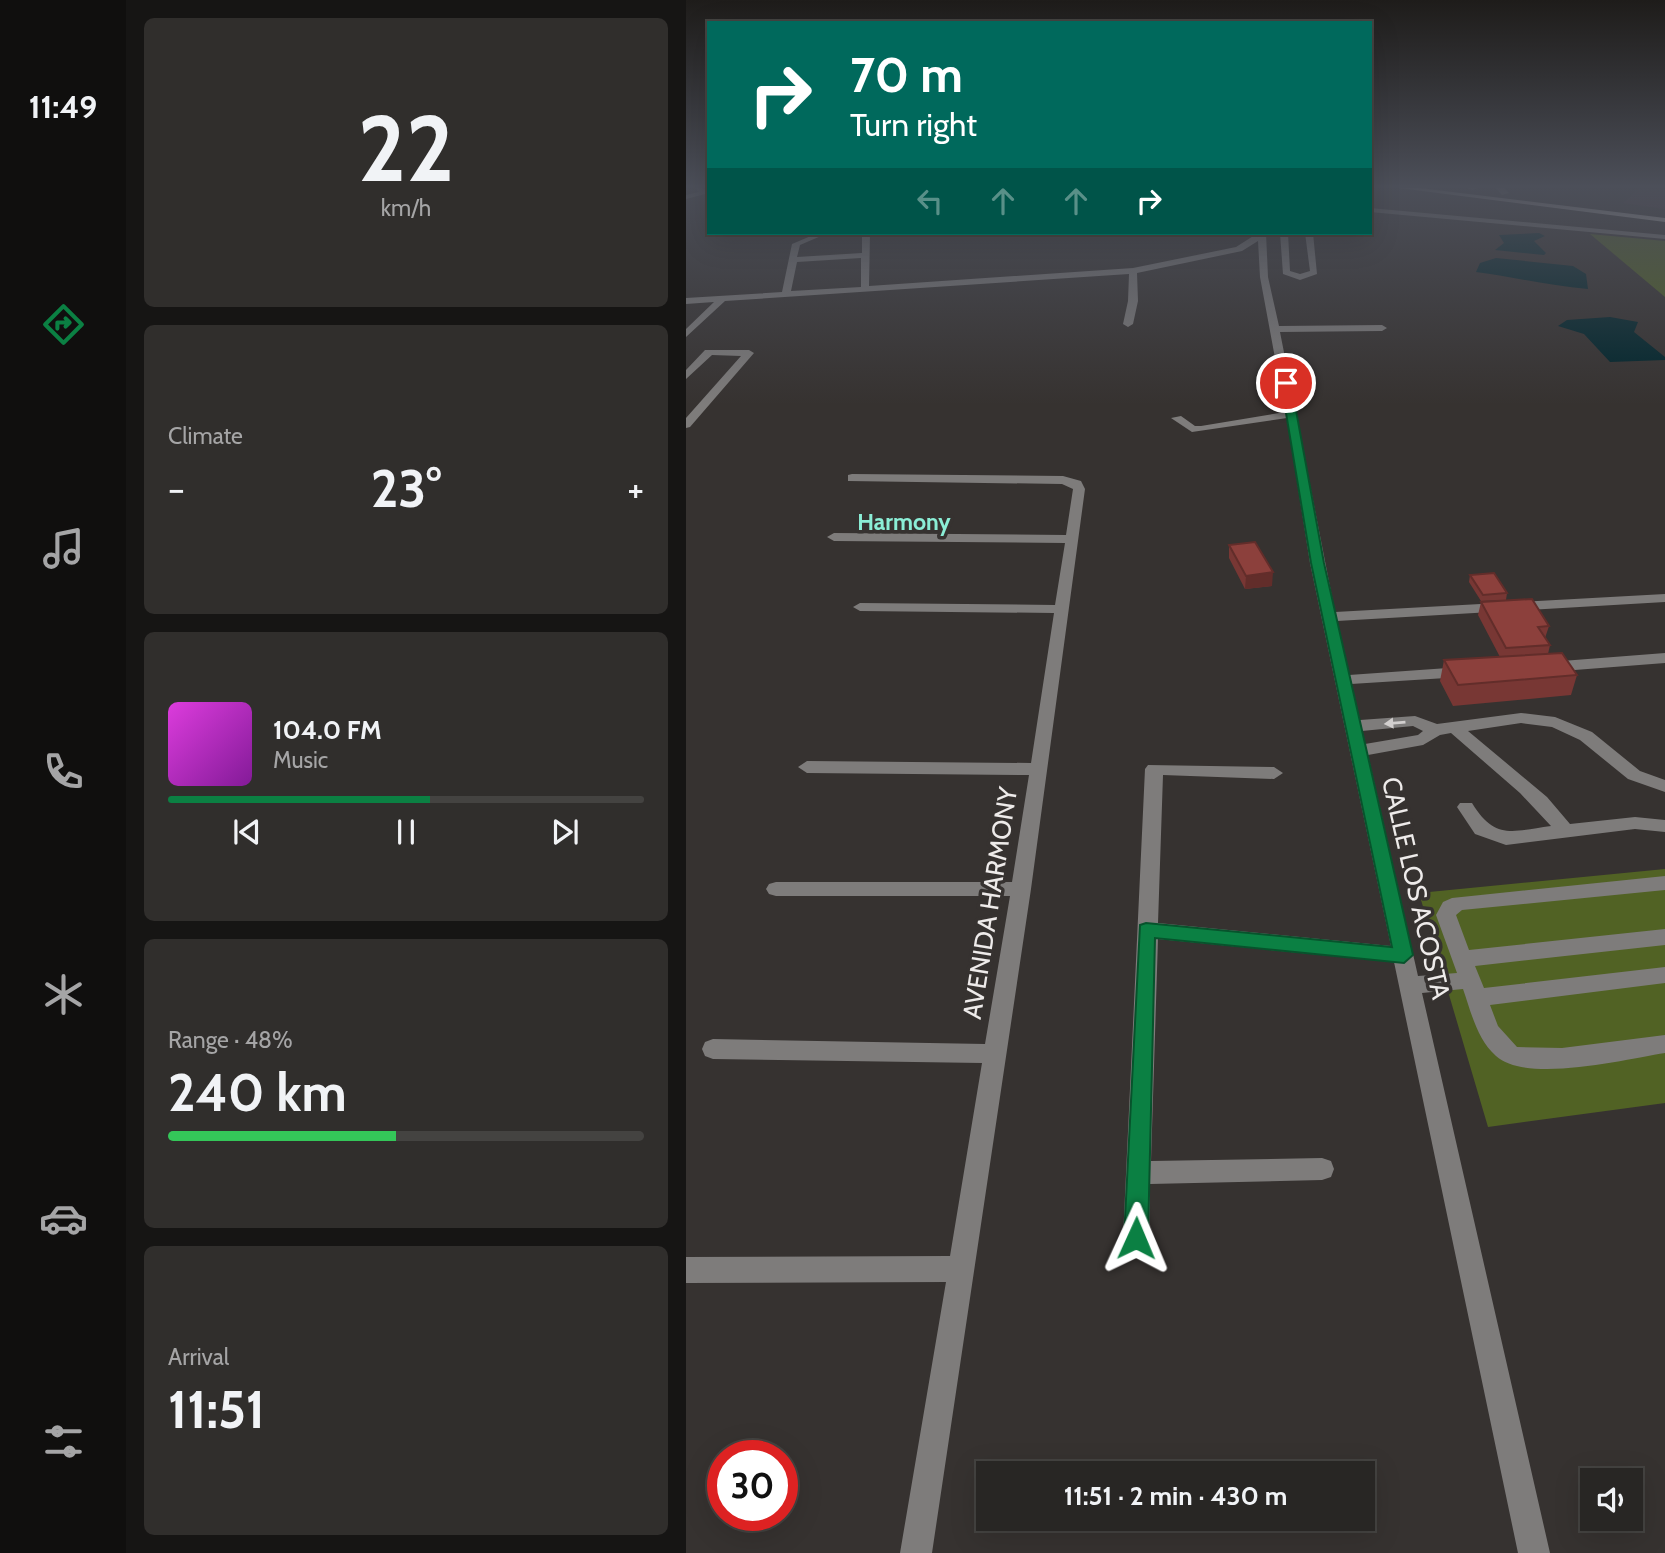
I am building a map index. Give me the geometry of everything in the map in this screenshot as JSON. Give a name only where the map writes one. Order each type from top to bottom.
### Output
[{"type":"street","points":[[786,294],[793,260]]},
{"type":"street","points":[[865,288],[867,260]]},
{"type":"street","points":[[686,301],[1133,271],[1184,260]]},
{"type":"street","name":"CALLE LOS ACOSTA","points":[[1263,260],[1264,277],[1329,617],[1534,1553]]},
{"type":"street","points":[[1285,260],[1286,272],[1300,277],[1314,272],[1313,260]]},
{"type":"street","points":[[1128,324],[1133,301],[1133,271]]},
{"type":"street","points":[[686,334],[723,299]]},
{"type":"street","points":[[1275,329],[1382,328]]},
{"type":"street","points":[[686,376],[709,352],[749,353],[686,425]]},
{"type":"street","points":[[1177,418],[1192,429],[1201,429],[1292,414]]},
{"type":"street","name":"AVENIDA HARMONY","points":[[852,478],[1072,482],[1079,489],[1021,889],[916,1553]]},
{"type":"street","points":[[834,537],[1071,540]]},
{"type":"street","points":[[1329,617],[1665,598]]},
{"type":"street","points":[[860,607],[1061,610]]},
{"type":"street","points":[[1537,667],[1665,658]]},
{"type":"street","points":[[1343,680],[1482,671]]},
{"type":"street","points":[[1359,751],[1423,740],[1435,730],[1521,718],[1555,722],[1586,736],[1634,775],[1665,786]]},
{"type":"street","points":[[1353,726],[1415,721],[1435,730]]},
{"type":"street","points":[[1455,727],[1524,785],[1552,812],[1565,831]]},
{"type":"street","points":[[807,767],[1038,769]]},
{"type":"street","points":[[1136,1238],[1154,769],[1274,773]]},
{"type":"street","points":[[1466,807],[1477,828],[1487,835],[1506,838],[1635,823],[1665,825]]},
{"type":"street","points":[[1665,883],[1459,903],[1450,907],[1446,915],[1489,1031],[1500,1046],[1513,1056],[1537,1059],[1665,1044]]},
{"type":"street","points":[[776,889],[1021,889]]},
{"type":"street","points":[[1146,930],[1404,955]]},
{"type":"street","points":[[1462,959],[1665,937]]},
{"type":"street","points":[[1411,985],[1473,989],[1665,975]]},
{"type":"street","points":[[713,1049],[993,1054]]},
{"type":"street","points":[[1138,1172],[1322,1170]]},
{"type":"street","points":[[686,1270],[960,1269]]},
{"type":"green space","points":[[1622,260],[1665,260],[1665,297]]},
{"type":"green space","points":[[1665,869],[1665,1103],[1488,1127],[1419,893]]},
{"type":"water","points":[[1520,260],[1573,266],[1586,274],[1588,289],[1476,272],[1480,263]]},
{"type":"water","points":[[1610,317],[1638,322],[1634,332],[1665,357],[1665,360],[1610,362],[1584,334],[1558,326],[1567,320]]},
{"type":"building","points":[[1255,542],[1273,572],[1246,576],[1229,545]]},
{"type":"building","points":[[1494,573],[1507,593],[1483,595],[1470,575]]},
{"type":"building","points":[[1532,599],[1549,626],[1538,627],[1550,645],[1506,648],[1481,602]]},
{"type":"building","points":[[1562,653],[1577,675],[1458,685],[1444,660]]},
{"type":"district","name":"Harmony","points":[[904,522]]},
{"type":"route","points":[[1136,1238],[1146,930],[1404,955],[1317,563],[1286,383]]}]
